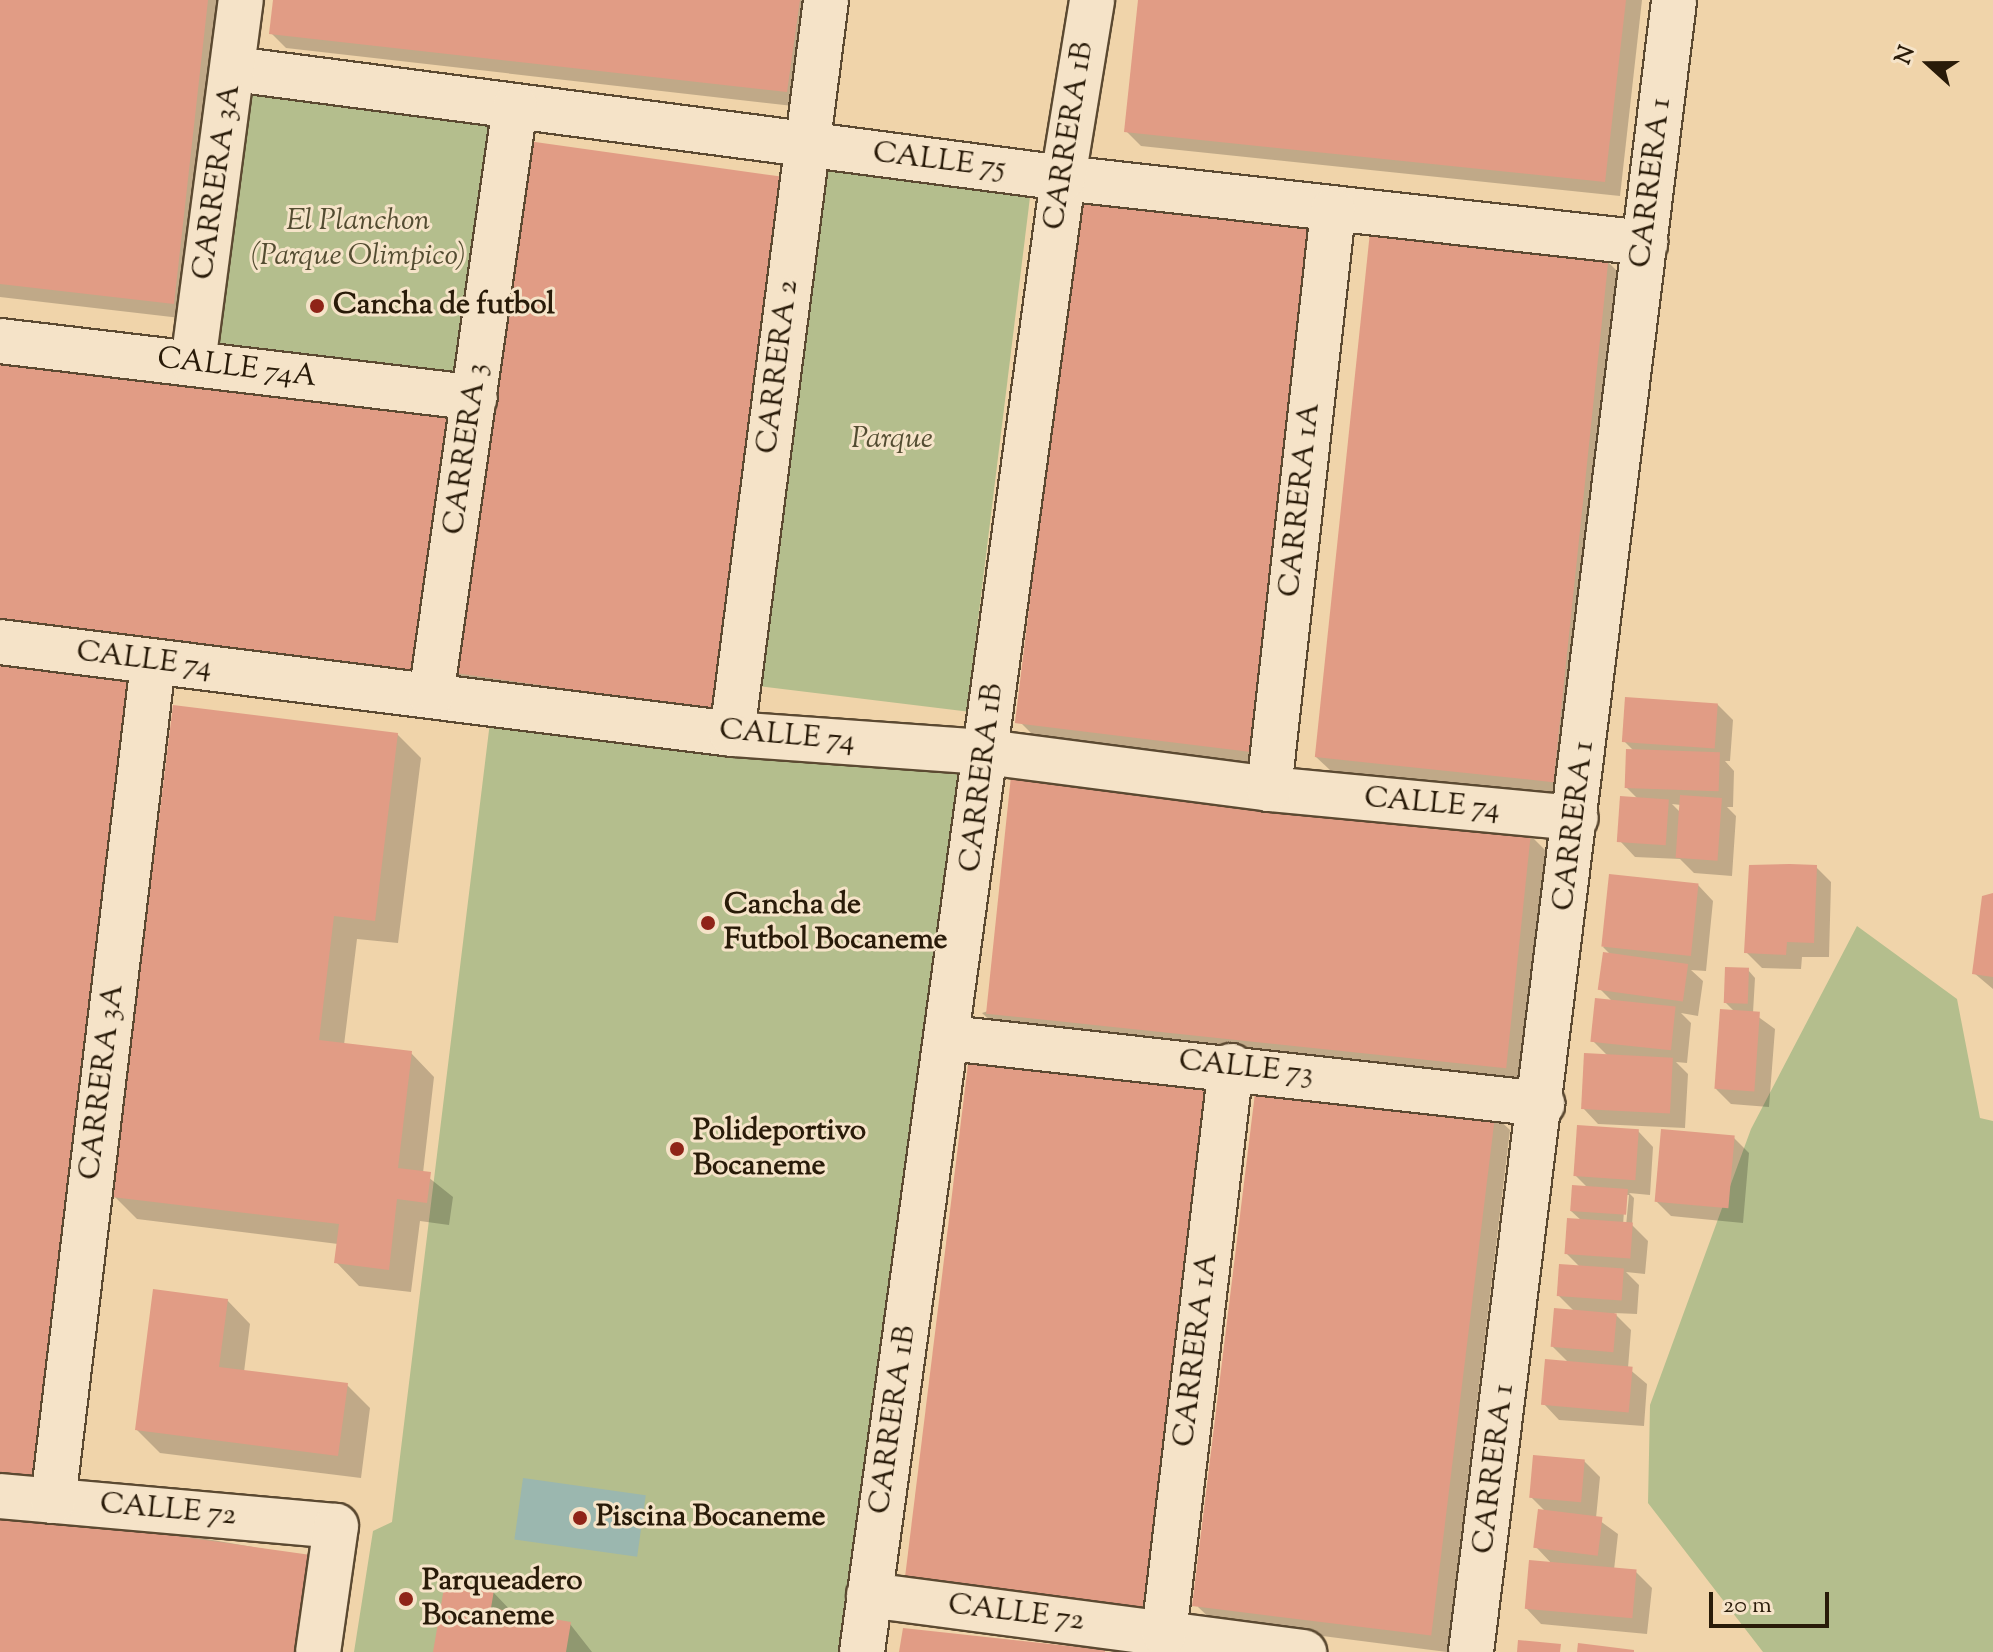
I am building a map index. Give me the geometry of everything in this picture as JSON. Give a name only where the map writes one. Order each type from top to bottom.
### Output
[{"type":"street","name":"CARRERA 3A","points":[[193,363],[241,0]]},
{"type":"street","name":"CARRERA 2","points":[[732,734],[826,0]]},
{"type":"street","name":"CARRERA 1B","points":[[862,1652],[949,1038],[1063,178],[1092,0]]},
{"type":"street","name":"CARRERA 1","points":[[1471,1652],[1542,1104],[1674,0]]},
{"type":"street","name":"CALLE 75","points":[[234,69],[1063,178],[1333,211],[1645,243]]},
{"type":"street","name":"CARRERA 3","points":[[431,696],[515,106]]},
{"type":"street","name":"CARRERA 1A","points":[[1269,789],[1333,211]]},
{"type":"street","name":"CALLE 74A","points":[[0,341],[475,398]]},
{"type":"street","name":"CALLE 74","points":[[0,642],[732,734],[986,752],[1269,789],[1576,818]]},
{"type":"street","name":"CARRERA 3A","points":[[53,1501],[153,663]]},
{"type":"street","name":"CALLE 73","points":[[949,1038],[1231,1066],[1542,1104]]},
{"type":"street","name":"CARRERA 1A","points":[[1164,1633],[1231,1066]]},
{"type":"street","name":"CALLE 72","points":[[0,1496],[336,1526],[318,1652]]},
{"type":"street","name":"CALLE 72","points":[[869,1595],[1304,1652]]},
{"type":"green space","name":"El Planchon (Parque Olimpico)","points":[[248,90],[505,126],[469,389],[211,352]]},
{"type":"green space","name":"Parque","points":[[823,168],[1030,193],[967,712],[759,686]]},
{"type":"green space","name":"Polideportivo Bocaneme","points":[[490,722],[972,776],[843,1652],[354,1652],[373,1531],[392,1522]]},
{"type":"green space","points":[[1857,926],[1957,999],[1980,1118],[1993,1121],[1993,1652],[1763,1652],[1648,1503],[1650,1405],[1751,1129]]},
{"type":"water","name":"Piscina Bocaneme","points":[[523,1478],[646,1495],[637,1557],[514,1539]]},
{"type":"building","points":[[0,0],[208,0],[174,304],[0,284]]},
{"type":"building","points":[[273,0],[800,0],[787,92],[269,34]]},
{"type":"building","points":[[1138,0],[1626,0],[1605,182],[1124,132]]},
{"type":"building","points":[[528,141],[788,178],[714,709],[453,673]]},
{"type":"building","points":[[1079,201],[1317,230],[1253,752],[1015,723]]},
{"type":"building","points":[[1370,232],[1609,257],[1553,782],[1315,757]]},
{"type":"building","points":[[0,356],[458,412],[425,680],[0,628]]},
{"type":"building","points":[[0,652],[133,668],[39,1491],[0,1487]]},
{"type":"building","points":[[1625,697],[1718,703],[1715,748],[1622,742]]},
{"type":"building","points":[[173,705],[398,733],[375,921],[334,916],[319,1040],[412,1051],[398,1168],[431,1172],[427,1203],[397,1199],[389,1270],[334,1263],[339,1224],[112,1197]]},
{"type":"building","points":[[1626,749],[1720,752],[1719,791],[1625,788]]},
{"type":"building","points":[[1011,776],[1531,831],[1506,1068],[986,1014]]},
{"type":"building","points":[[1680,795],[1722,798],[1718,861],[1676,858]]},
{"type":"building","points":[[1620,796],[1669,799],[1666,845],[1617,842]]},
{"type":"building","points":[[1749,865],[1817,865],[1814,943],[1787,942],[1786,955],[1744,953]]},
{"type":"building","points":[[1609,874],[1699,883],[1691,956],[1601,947]]},
{"type":"building","points":[[1993,893],[1993,977],[1972,974],[1982,896]]},
{"type":"building","points":[[1603,952],[1688,964],[1683,1002],[1598,990]]},
{"type":"building","points":[[1725,967],[1749,968],[1748,1004],[1724,1003]]},
{"type":"building","points":[[1595,998],[1676,1006],[1671,1050],[1590,1042]]},
{"type":"building","points":[[1720,1009],[1760,1012],[1754,1092],[1714,1089]]},
{"type":"building","points":[[1584,1053],[1673,1058],[1670,1114],[1581,1109]]},
{"type":"building","points":[[969,1056],[1209,1085],[1145,1608],[905,1578]]},
{"type":"building","points":[[1256,1085],[1495,1114],[1431,1635],[1192,1606]]},
{"type":"building","points":[[1577,1125],[1639,1129],[1635,1180],[1573,1176]]},
{"type":"building","points":[[1661,1129],[1735,1135],[1728,1208],[1655,1202]]},
{"type":"building","points":[[1572,1185],[1628,1189],[1626,1215],[1570,1211]]},
{"type":"building","points":[[1567,1218],[1633,1223],[1630,1259],[1564,1254]]},
{"type":"building","points":[[1559,1264],[1624,1269],[1622,1300],[1557,1296]]},
{"type":"building","points":[[153,1289],[228,1299],[219,1367],[348,1383],[338,1456],[135,1430]]},
{"type":"building","points":[[1554,1308],[1617,1313],[1613,1352],[1551,1347]]},
{"type":"building","points":[[1545,1359],[1633,1367],[1629,1412],[1541,1405]]},
{"type":"building","points":[[1533,1455],[1585,1460],[1581,1502],[1529,1498]]},
{"type":"building","points":[[1538,1509],[1603,1517],[1598,1556],[1533,1548]]},
{"type":"building","points":[[0,1511],[318,1556],[304,1652],[0,1652]]},
{"type":"building","points":[[1529,1560],[1637,1569],[1632,1618],[1525,1609]]},
{"type":"building","points":[[445,1582],[494,1590],[491,1608],[571,1622],[566,1652],[433,1652]]},
{"type":"building","points":[[903,1628],[1105,1650],[1105,1652],[899,1652]]},
{"type":"building","points":[[1518,1640],[1561,1644],[1560,1652],[1517,1652]]},
{"type":"building","points":[[1578,1643],[1634,1650],[1634,1652],[1577,1652]]},
{"type":"place","name":"Cancha de futbol","points":[[317,306]]},
{"type":"place","name":"Cancha de Futbol Bocaneme","points":[[708,923]]},
{"type":"place","name":"Polideportivo Bocaneme","points":[[677,1149]]},
{"type":"place","name":"Piscina Bocaneme","points":[[580,1518]]},
{"type":"place","name":"Parqueadero Bocaneme","points":[[406,1599]]}]
